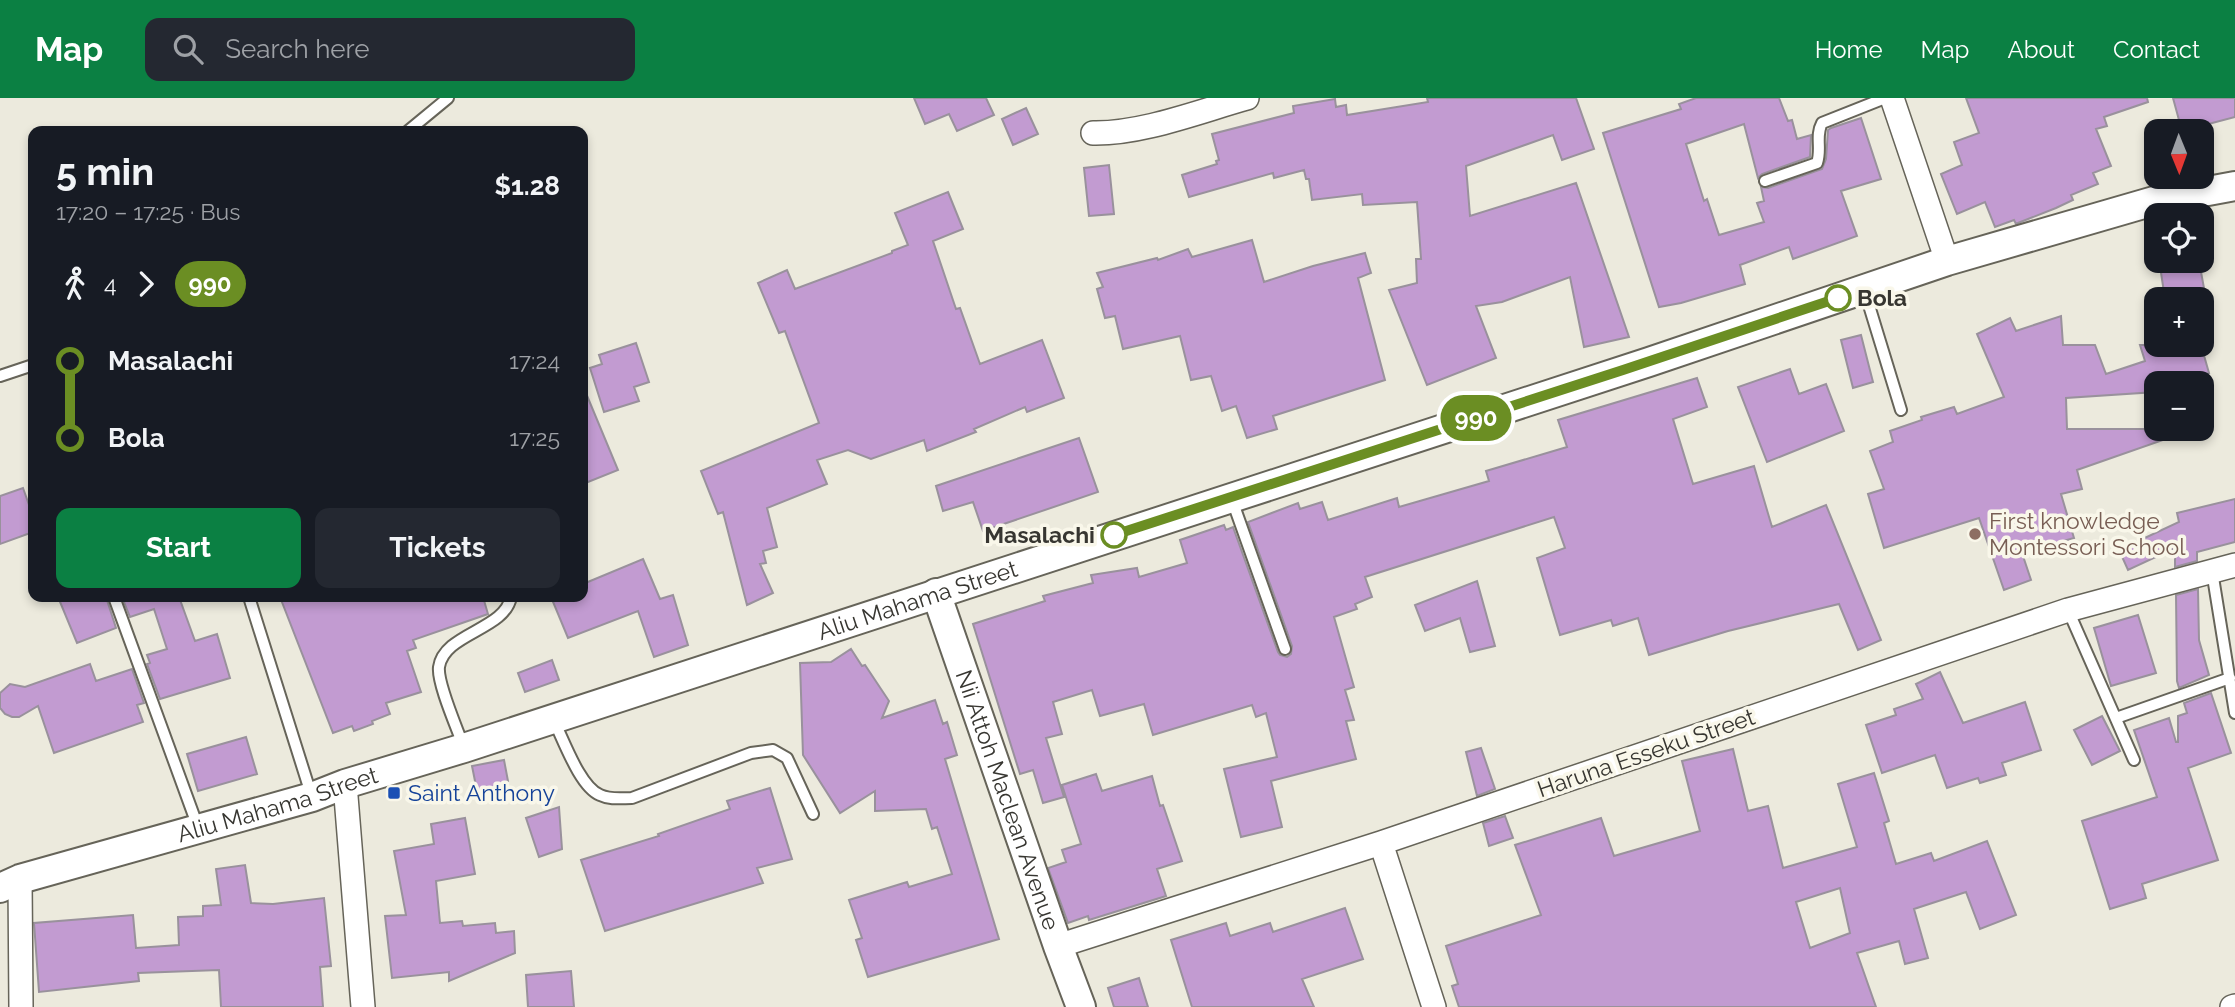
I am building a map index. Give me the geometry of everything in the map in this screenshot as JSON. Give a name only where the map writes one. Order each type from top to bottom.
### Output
[{"type":"street","points":[[1093,133],[1136,129],[1247,98]]},
{"type":"street","points":[[1892,98],[1947,261]]},
{"type":"street","name":"Aliu Mahama Street","points":[[6,884],[312,797],[345,784],[464,748],[1649,362],[1947,261],[2154,201],[2235,186]]},
{"type":"street","name":"Haruna Esseku Street","points":[[1058,946],[1381,843],[2068,610],[2235,565]]},
{"type":"street","name":"Nii Attoh Maclean Avenue","points":[[936,593],[1081,1007]]},
{"type":"street","points":[[345,784],[363,1007]]},
{"type":"street","points":[[1381,843],[1434,1007]]},
{"type":"street","points":[[6,884],[21,1007]]},
{"type":"lane","points":[[414,126],[448,98]]},
{"type":"lane","points":[[1765,181],[1817,163],[1820,155],[1818,131],[1822,124],[1885,98]]},
{"type":"lane","points":[[1864,289],[1901,410]]},
{"type":"lane","points":[[0,376],[28,367]]},
{"type":"lane","points":[[1231,497],[1285,649]]},
{"type":"lane","points":[[2212,571],[2235,713]]},
{"type":"lane","points":[[116,602],[199,830]]},
{"type":"lane","points":[[251,602],[312,797]]},
{"type":"lane","points":[[464,748],[441,682],[439,668],[443,655],[505,612],[509,602]]},
{"type":"lane","points":[[2068,610],[2134,760]]},
{"type":"lane","points":[[2116,718],[2230,678]]},
{"type":"lane","points":[[553,719],[587,788],[600,796],[612,799],[632,798],[751,754],[773,750],[787,758],[813,814]]},
{"type":"building","points":[[914,98],[986,98],[994,115],[957,131],[949,114],[925,124]]},
{"type":"building","points":[[1427,98],[1576,98],[1594,149],[1562,160],[1553,135],[1466,166],[1470,216],[1576,183],[1629,337],[1584,347],[1570,277],[1502,302],[1476,306],[1496,358],[1427,385],[1389,290],[1417,283],[1416,259],[1421,259],[1417,202],[1363,205],[1362,194],[1312,200],[1309,179],[1306,179],[1304,170],[1274,178],[1273,173],[1189,197],[1182,175],[1217,164],[1216,161],[1219,160],[1212,134],[1294,113],[1293,106],[1335,99],[1336,107],[1346,105],[1347,115],[1428,102]]},
{"type":"building","points":[[1696,98],[1779,98],[1788,121],[1792,120],[1797,139],[1811,135],[1810,157],[1762,174],[1758,178],[1744,124],[1686,144],[1704,201],[1707,199],[1719,235],[1764,222],[1757,203],[1764,201],[1761,187],[1768,188],[1822,169],[1826,159],[1828,130],[1831,128],[1861,118],[1881,179],[1841,191],[1857,236],[1793,259],[1789,247],[1740,265],[1745,284],[1659,307],[1603,133],[1681,109],[1679,104]]},
{"type":"building","points":[[1966,98],[2147,98],[2148,102],[2104,117],[2107,126],[2096,129],[2111,166],[2093,173],[2098,184],[2071,195],[2073,200],[2056,208],[2016,224],[2014,220],[1995,227],[1985,202],[1957,214],[1941,174],[1962,165],[1954,142],[1979,133]]},
{"type":"building","points":[[2173,98],[2235,98],[2235,117],[2214,123],[2214,119],[2179,119]]},
{"type":"building","points":[[1026,108],[1038,134],[1013,145],[1002,119]]},
{"type":"building","points":[[1109,165],[1114,214],[1089,216],[1084,168]]},
{"type":"building","points":[[948,192],[963,229],[933,241],[956,309],[960,308],[980,364],[1042,340],[1064,398],[1027,412],[1025,407],[974,429],[976,432],[927,451],[924,440],[871,459],[848,450],[817,460],[827,484],[767,508],[777,547],[763,551],[766,563],[760,564],[773,593],[747,605],[723,512],[718,514],[701,471],[819,423],[785,331],[779,333],[758,283],[787,270],[795,289],[892,253],[908,245],[895,213]]},
{"type":"building","points":[[1252,240],[1264,282],[1365,253],[1371,273],[1358,278],[1385,380],[1273,416],[1277,429],[1247,438],[1236,406],[1222,411],[1211,376],[1191,380],[1180,336],[1123,349],[1115,316],[1105,318],[1097,289],[1103,287],[1097,273],[1157,258],[1158,260],[1188,249],[1192,257]]},
{"type":"building","points":[[2161,273],[2201,273],[2204,287],[2163,287]]},
{"type":"building","points":[[2061,316],[2063,345],[2095,345],[2106,374],[2145,361],[2140,345],[2144,345],[2144,357],[2204,357],[2208,371],[2144,371],[2144,393],[2066,398],[2067,429],[2144,429],[2144,441],[2160,441],[2077,470],[2082,489],[2061,494],[2074,538],[2022,553],[2031,580],[2004,590],[1979,518],[1884,548],[1868,494],[1884,489],[1870,451],[1893,442],[1890,431],[1922,420],[1921,417],[1954,407],[1957,414],[2004,397],[1977,334],[2010,318],[2016,331]]},
{"type":"building","points":[[1861,335],[1873,382],[1853,388],[1841,340]]},
{"type":"building","points":[[636,343],[649,382],[634,387],[639,401],[604,412],[590,368],[602,364],[599,355]]},
{"type":"building","points":[[1790,369],[1799,394],[1826,384],[1844,431],[1767,462],[1738,387]]},
{"type":"building","points":[[1697,378],[1707,407],[1673,419],[1693,484],[1754,466],[1772,527],[1826,505],[1881,640],[1858,650],[1839,604],[1728,631],[1649,655],[1638,618],[1613,626],[1611,620],[1560,635],[1537,558],[1565,548],[1554,517],[1365,577],[1372,597],[1355,604],[1357,609],[1334,617],[1354,687],[1345,690],[1354,720],[1346,721],[1356,759],[1271,781],[1282,827],[1241,837],[1224,769],[1277,757],[1266,713],[1256,717],[1252,705],[1153,735],[1144,704],[1100,716],[1092,690],[1053,702],[1062,734],[1046,738],[1064,797],[1043,803],[1033,770],[1020,774],[973,624],[1045,601],[1043,596],[1093,583],[1091,575],[1137,568],[1139,577],[1187,563],[1180,540],[1224,525],[1226,530],[1233,527],[1278,652],[1287,657],[1291,654],[1292,646],[1248,522],[1298,503],[1300,509],[1322,502],[1328,520],[1397,498],[1399,507],[1489,481],[1486,471],[1567,447],[1558,420]]},
{"type":"building","points":[[588,398],[618,470],[588,482]]},
{"type":"building","points":[[1079,438],[1098,492],[983,531],[973,502],[943,511],[936,486]]},
{"type":"building","points":[[23,488],[28,502],[28,534],[0,544],[0,496]]},
{"type":"building","points":[[2235,499],[2235,542],[2197,552],[2197,561],[2175,567],[2175,548],[2128,570],[2119,550],[2179,522],[2177,513]]},
{"type":"building","points":[[643,559],[660,599],[673,595],[688,645],[654,657],[638,611],[568,638],[553,602],[588,602],[588,582]]},
{"type":"building","points":[[1477,581],[1495,646],[1470,652],[1460,618],[1425,631],[1415,605]]},
{"type":"building","points":[[2198,589],[2199,640],[2209,675],[2179,688],[2176,595]]},
{"type":"building","points":[[60,602],[108,602],[116,628],[77,643]]},
{"type":"building","points":[[124,602],[181,602],[195,641],[217,634],[230,678],[160,699],[147,664],[150,663],[147,655],[167,649],[154,609],[130,617]]},
{"type":"building","points":[[282,602],[484,602],[488,614],[413,640],[416,648],[407,651],[421,692],[386,703],[390,714],[372,721],[373,724],[354,731],[352,726],[333,733]]},
{"type":"building","points":[[2138,615],[2156,673],[2111,686],[2094,628]]},
{"type":"building","points":[[851,649],[889,701],[882,718],[935,700],[943,724],[947,722],[957,755],[945,759],[999,939],[868,977],[856,940],[862,938],[849,900],[907,882],[909,887],[952,874],[937,827],[932,829],[926,809],[875,811],[875,791],[840,813],[803,755],[800,663],[831,662]]},
{"type":"building","points":[[552,660],[559,680],[525,692],[518,673]]},
{"type":"building","points":[[90,664],[96,681],[132,669],[144,703],[137,705],[143,722],[54,753],[38,706],[19,717],[5,714],[0,708],[0,693],[10,684],[25,687]]},
{"type":"building","points":[[1940,672],[1963,723],[2025,702],[2041,750],[2002,763],[2006,775],[1980,783],[1978,778],[1947,788],[1935,755],[1882,773],[1866,725],[1896,715],[1894,709],[1923,699],[1916,684]]},
{"type":"building","points":[[2211,693],[2231,753],[2188,768],[2218,860],[2142,884],[2146,898],[2110,909],[2082,821],[2157,797],[2134,730],[2169,718],[2178,742],[2178,716],[2187,713],[2184,703]]},
{"type":"building","points":[[2102,716],[2120,751],[2092,765],[2074,730]]},
{"type":"building","points":[[246,737],[257,774],[198,791],[187,754]]},
{"type":"building","points":[[1481,748],[1495,789],[1477,796],[1466,752]]},
{"type":"building","points":[[1733,749],[1748,811],[1768,806],[1783,868],[1857,847],[1838,784],[1874,773],[1889,821],[1884,823],[1896,864],[1931,853],[1934,861],[1987,841],[2016,915],[1980,929],[1966,892],[1914,909],[1928,958],[1905,964],[1899,941],[1857,953],[1876,1007],[1459,1007],[1452,986],[1458,984],[1446,946],[1541,915],[1515,845],[1601,818],[1614,856],[1700,831],[1682,761]],"holes":[[[1840,888],[1850,933],[1810,948],[1796,902]]]},
{"type":"building","points":[[504,760],[508,781],[477,791],[472,766]]},
{"type":"building","points":[[1096,774],[1102,791],[1152,776],[1160,806],[1163,805],[1182,861],[1157,869],[1166,896],[1089,920],[1088,916],[1068,923],[1048,868],[1066,862],[1062,850],[1081,844],[1062,785]]},
{"type":"building","points":[[770,788],[792,859],[757,868],[763,883],[605,931],[581,860],[659,836],[658,834],[730,809],[727,801]]},
{"type":"building","points":[[559,807],[562,849],[539,857],[526,818]]},
{"type":"building","points":[[1505,816],[1513,838],[1489,846],[1483,823]]},
{"type":"building","points":[[465,818],[475,874],[436,881],[440,923],[462,921],[463,926],[495,923],[496,933],[514,931],[515,953],[449,981],[449,972],[392,978],[385,916],[406,915],[394,851],[434,844],[431,824]]},
{"type":"building","points":[[245,865],[251,903],[273,904],[324,898],[331,966],[320,967],[323,1007],[221,1007],[219,970],[138,973],[139,981],[39,992],[34,923],[133,915],[136,948],[179,945],[178,917],[203,916],[203,906],[221,905],[216,869]]},
{"type":"building","points":[[1345,908],[1363,959],[1302,979],[1314,1007],[1192,1007],[1171,940],[1226,923],[1230,936],[1270,923],[1273,932]]},
{"type":"building","points":[[571,971],[574,1007],[528,1007],[526,975]]},
{"type":"building","points":[[1139,978],[1148,1007],[1114,1007],[1108,988]]},
{"type":"bus line","name":"990","points":[[1114,535],[1838,298]]},
{"type":"place","name":"Bola","points":[[1838,298]]},
{"type":"place","name":"First knowledge Montessori School","points":[[1975,534]]},
{"type":"place","name":"Masalachi","points":[[1114,535]]},
{"type":"place","name":"Saint Anthony","points":[[394,793]]}]
